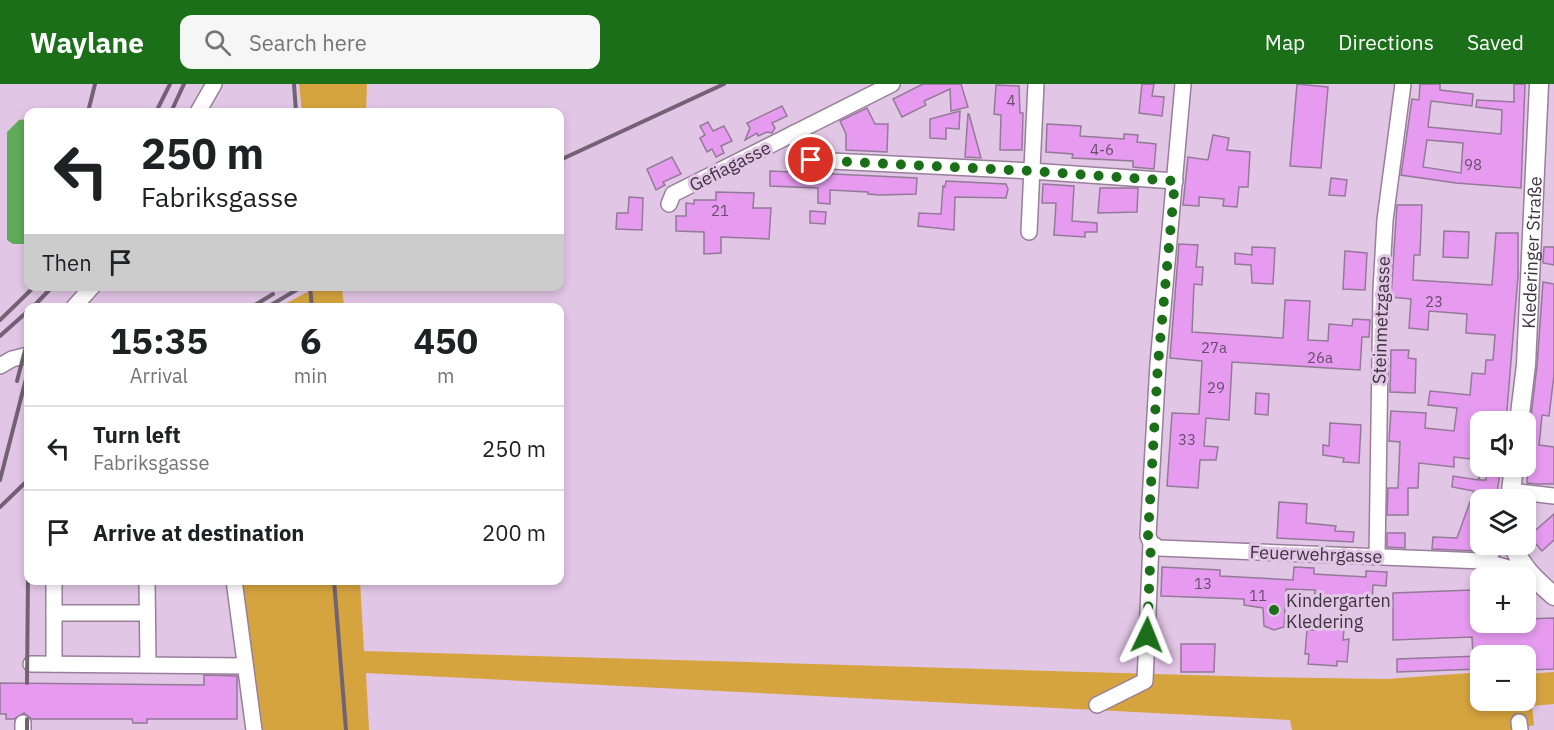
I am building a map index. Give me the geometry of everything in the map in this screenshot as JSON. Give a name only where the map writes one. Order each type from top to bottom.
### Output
[{"type":"main road","name":"Klederinger Straße","points":[[1521,411],[1526,364],[1539,84]]},
{"type":"main road","points":[[1536,580],[1554,596]]},
{"type":"street","points":[[200,108],[214,84]]},
{"type":"street","name":"Gefiagasse","points":[[669,204],[673,194],[892,84]]},
{"type":"street","points":[[1029,232],[1036,84]]},
{"type":"street","points":[[1097,705],[1145,681],[1151,543],[1148,536],[1158,364],[1183,84]]},
{"type":"street","name":"Steinmetzgasse","points":[[1377,557],[1383,244],[1389,178],[1403,84]]},
{"type":"street","points":[[794,133],[804,157],[811,160],[1175,181]]},
{"type":"street","points":[[77,303],[88,291]]},
{"type":"street","points":[[0,366],[24,357]]},
{"type":"street","points":[[1536,496],[1554,496]]},
{"type":"street","name":"Feuerwehrgasse","points":[[1151,543],[1159,548],[1483,561],[1505,567]]},
{"type":"street","points":[[1483,561],[1489,555]]},
{"type":"street","points":[[54,585],[54,664]]},
{"type":"street","points":[[147,585],[148,664]]},
{"type":"street","points":[[235,585],[254,730]]},
{"type":"street","points":[[54,613],[147,613]]},
{"type":"street","points":[[31,664],[245,666]]},
{"type":"shaded area","points":[[299,84],[367,84],[366,108],[302,108]]},
{"type":"shaded area","points":[[24,119],[24,244],[13,244],[7,240],[7,132],[19,120]]},
{"type":"shaded area","points":[[309,291],[342,291],[344,303],[287,303]]},
{"type":"shaded area","points":[[228,585],[360,585],[364,651],[1261,677],[1387,679],[1470,673],[1470,711],[1533,711],[1534,725],[1515,730],[1292,730],[1290,720],[366,673],[369,730],[249,730],[242,677],[238,672]]},
{"type":"shaded area","points":[[1554,672],[1554,704],[1536,706],[1536,673]]},
{"type":"building","points":[[923,84],[961,84],[968,107],[951,111],[950,89],[924,101],[926,105],[902,117],[893,99]]},
{"type":"building","points":[[1142,84],[1154,84],[1152,96],[1164,97],[1162,116],[1139,113]]},
{"type":"building","points":[[1297,84],[1328,87],[1321,168],[1290,166]]},
{"type":"building","points":[[1420,84],[1440,84],[1440,90],[1473,94],[1472,106],[1431,101],[1428,127],[1501,134],[1502,110],[1476,107],[1477,100],[1514,102],[1514,84],[1525,84],[1521,188],[1456,183],[1401,175],[1412,99],[1419,100]],"holes":[[[1427,140],[1463,143],[1461,173],[1423,167]]]},
{"type":"building","points":[[996,85],[1019,86],[1020,113],[1023,113],[1022,150],[1000,150],[1001,115],[994,114]]},
{"type":"building","points":[[782,106],[787,116],[772,123],[775,128],[772,133],[767,132],[758,136],[757,133],[745,140],[750,128],[747,123]]},
{"type":"building","points":[[867,108],[875,124],[888,124],[887,152],[846,150],[846,134],[840,121]]},
{"type":"building","points":[[960,111],[959,129],[946,128],[946,139],[930,138],[930,119]]},
{"type":"building","points":[[969,114],[981,158],[965,157]]},
{"type":"building","points":[[708,122],[713,131],[724,126],[732,141],[721,146],[724,153],[716,157],[712,149],[707,152],[700,138],[705,135],[700,126]]},
{"type":"building","points":[[1047,124],[1081,126],[1080,136],[1124,139],[1124,134],[1138,135],[1137,142],[1156,144],[1154,169],[1133,167],[1133,161],[1072,158],[1073,154],[1046,152]]},
{"type":"building","points":[[1213,135],[1229,138],[1227,150],[1250,152],[1248,187],[1239,187],[1237,207],[1223,206],[1224,199],[1199,197],[1199,206],[1183,205],[1188,157],[1208,160]]},
{"type":"building","points":[[672,157],[681,174],[663,182],[665,185],[656,190],[647,169]]},
{"type":"building","points":[[770,171],[917,178],[916,194],[880,195],[830,190],[830,204],[818,203],[818,188],[770,186]]},
{"type":"building","points":[[1331,178],[1347,180],[1345,196],[1329,195]]},
{"type":"building","points":[[946,181],[1006,184],[1008,189],[1006,198],[955,197],[954,230],[918,226],[919,213],[941,214],[943,186],[945,187]]},
{"type":"building","points":[[1043,184],[1074,186],[1072,221],[1097,223],[1097,232],[1085,232],[1085,237],[1054,235],[1056,203],[1042,203]]},
{"type":"building","points":[[1100,188],[1138,188],[1137,212],[1098,213]]},
{"type":"building","points":[[716,192],[754,193],[753,208],[771,208],[769,239],[721,237],[721,253],[704,254],[704,232],[676,231],[676,216],[686,216],[686,203],[694,204],[694,200],[716,200]]},
{"type":"building","points":[[629,197],[643,198],[642,230],[616,229],[617,213],[628,213]]},
{"type":"building","points":[[1397,205],[1422,205],[1420,255],[1414,255],[1413,280],[1492,285],[1496,233],[1518,233],[1518,276],[1507,411],[1470,411],[1470,459],[1454,457],[1454,467],[1419,463],[1418,488],[1408,488],[1408,515],[1387,515],[1388,488],[1398,488],[1400,442],[1389,441],[1391,411],[1426,413],[1425,428],[1454,431],[1457,408],[1428,405],[1430,391],[1470,395],[1472,373],[1485,374],[1486,360],[1493,360],[1495,335],[1466,333],[1467,314],[1429,311],[1428,330],[1409,328],[1411,299],[1391,297]]},
{"type":"building","points":[[810,211],[826,212],[825,224],[810,223]]},
{"type":"building","points":[[1444,231],[1469,232],[1468,258],[1443,257]]},
{"type":"building","points":[[1179,244],[1198,245],[1196,267],[1203,267],[1202,285],[1194,284],[1192,332],[1283,338],[1285,300],[1310,301],[1308,340],[1328,341],[1329,324],[1352,326],[1353,319],[1370,320],[1369,337],[1362,337],[1360,370],[1232,362],[1229,420],[1206,418],[1204,446],[1218,447],[1216,460],[1200,460],[1198,488],[1167,486],[1172,413],[1199,414],[1202,361],[1170,358]]},
{"type":"building","points":[[1252,247],[1275,248],[1273,284],[1252,283],[1251,265],[1235,264],[1235,253],[1252,255]]},
{"type":"building","points":[[1544,247],[1554,247],[1554,265],[1543,263]]},
{"type":"building","points":[[1345,251],[1367,253],[1365,290],[1343,289]]},
{"type":"building","points":[[1543,282],[1554,284],[1554,375],[1549,416],[1542,415],[1539,445],[1554,447],[1554,484],[1527,483],[1527,477],[1536,477],[1536,411],[1532,411]]},
{"type":"building","points":[[1391,350],[1409,350],[1408,358],[1416,359],[1415,393],[1390,392]]},
{"type":"building","points":[[1256,393],[1269,394],[1268,415],[1255,414]]},
{"type":"building","points":[[1330,423],[1361,425],[1359,463],[1343,462],[1344,458],[1323,455],[1323,445],[1329,446]]},
{"type":"building","points":[[1453,476],[1478,480],[1479,477],[1480,480],[1486,480],[1486,477],[1499,477],[1498,489],[1470,490],[1452,487]]},
{"type":"building","points":[[1279,502],[1307,504],[1306,523],[1336,526],[1335,531],[1354,532],[1353,542],[1277,538]]},
{"type":"building","points":[[1470,502],[1470,551],[1432,549],[1433,537],[1457,538]]},
{"type":"building","points":[[1554,514],[1554,540],[1542,551],[1536,544],[1536,530]]},
{"type":"building","points":[[1387,533],[1405,533],[1405,548],[1387,547]]},
{"type":"building","points":[[1162,567],[1220,570],[1220,576],[1293,580],[1294,567],[1314,568],[1314,574],[1366,577],[1366,571],[1387,572],[1386,586],[1373,585],[1372,603],[1314,600],[1315,590],[1286,589],[1284,627],[1274,630],[1264,626],[1263,608],[1244,605],[1244,599],[1161,596]]},
{"type":"building","points":[[1470,590],[1470,633],[1536,633],[1536,619],[1554,618],[1554,669],[1536,670],[1536,645],[1472,645],[1472,637],[1393,640],[1393,593]]},
{"type":"building","points":[[1317,628],[1344,630],[1343,640],[1349,639],[1347,662],[1337,661],[1337,666],[1308,664],[1309,654],[1305,654],[1307,630],[1317,630]]},
{"type":"building","points":[[1181,644],[1215,644],[1214,672],[1181,672]]},
{"type":"building","points":[[1470,656],[1470,669],[1397,672],[1397,659]]},
{"type":"building","points":[[204,675],[237,676],[237,719],[147,719],[147,723],[133,723],[132,719],[32,719],[24,713],[14,719],[6,719],[6,714],[0,714],[0,683],[204,685]]},
{"type":"railway","points":[[89,108],[95,84]]},
{"type":"railway","points":[[158,108],[170,84]]},
{"type":"railway","points":[[173,108],[184,84]]},
{"type":"railway","points":[[294,84],[296,108]]},
{"type":"railway","points":[[564,158],[724,84]]},
{"type":"railway","points":[[0,320],[30,291]]},
{"type":"railway","points":[[37,303],[48,291]]},
{"type":"railway","points":[[274,303],[295,291]]},
{"type":"railway","points":[[310,291],[312,303]]},
{"type":"railway","points":[[258,303],[273,294]]},
{"type":"railway","points":[[0,336],[24,315]]},
{"type":"railway","points":[[17,381],[24,354]]},
{"type":"railway","points":[[0,480],[24,387]]},
{"type":"railway","points":[[0,507],[24,484]]},
{"type":"railway","points":[[27,683],[28,585]]},
{"type":"railway","points":[[334,585],[346,730]]},
{"type":"railway","points":[[27,719],[27,730]]},
{"type":"place","name":"Kindergarten Kledering","points":[[1274,610]]},
{"type":"route","points":[[811,160],[1175,181],[1156,386],[1148,536],[1151,543],[1147,635]]}]
